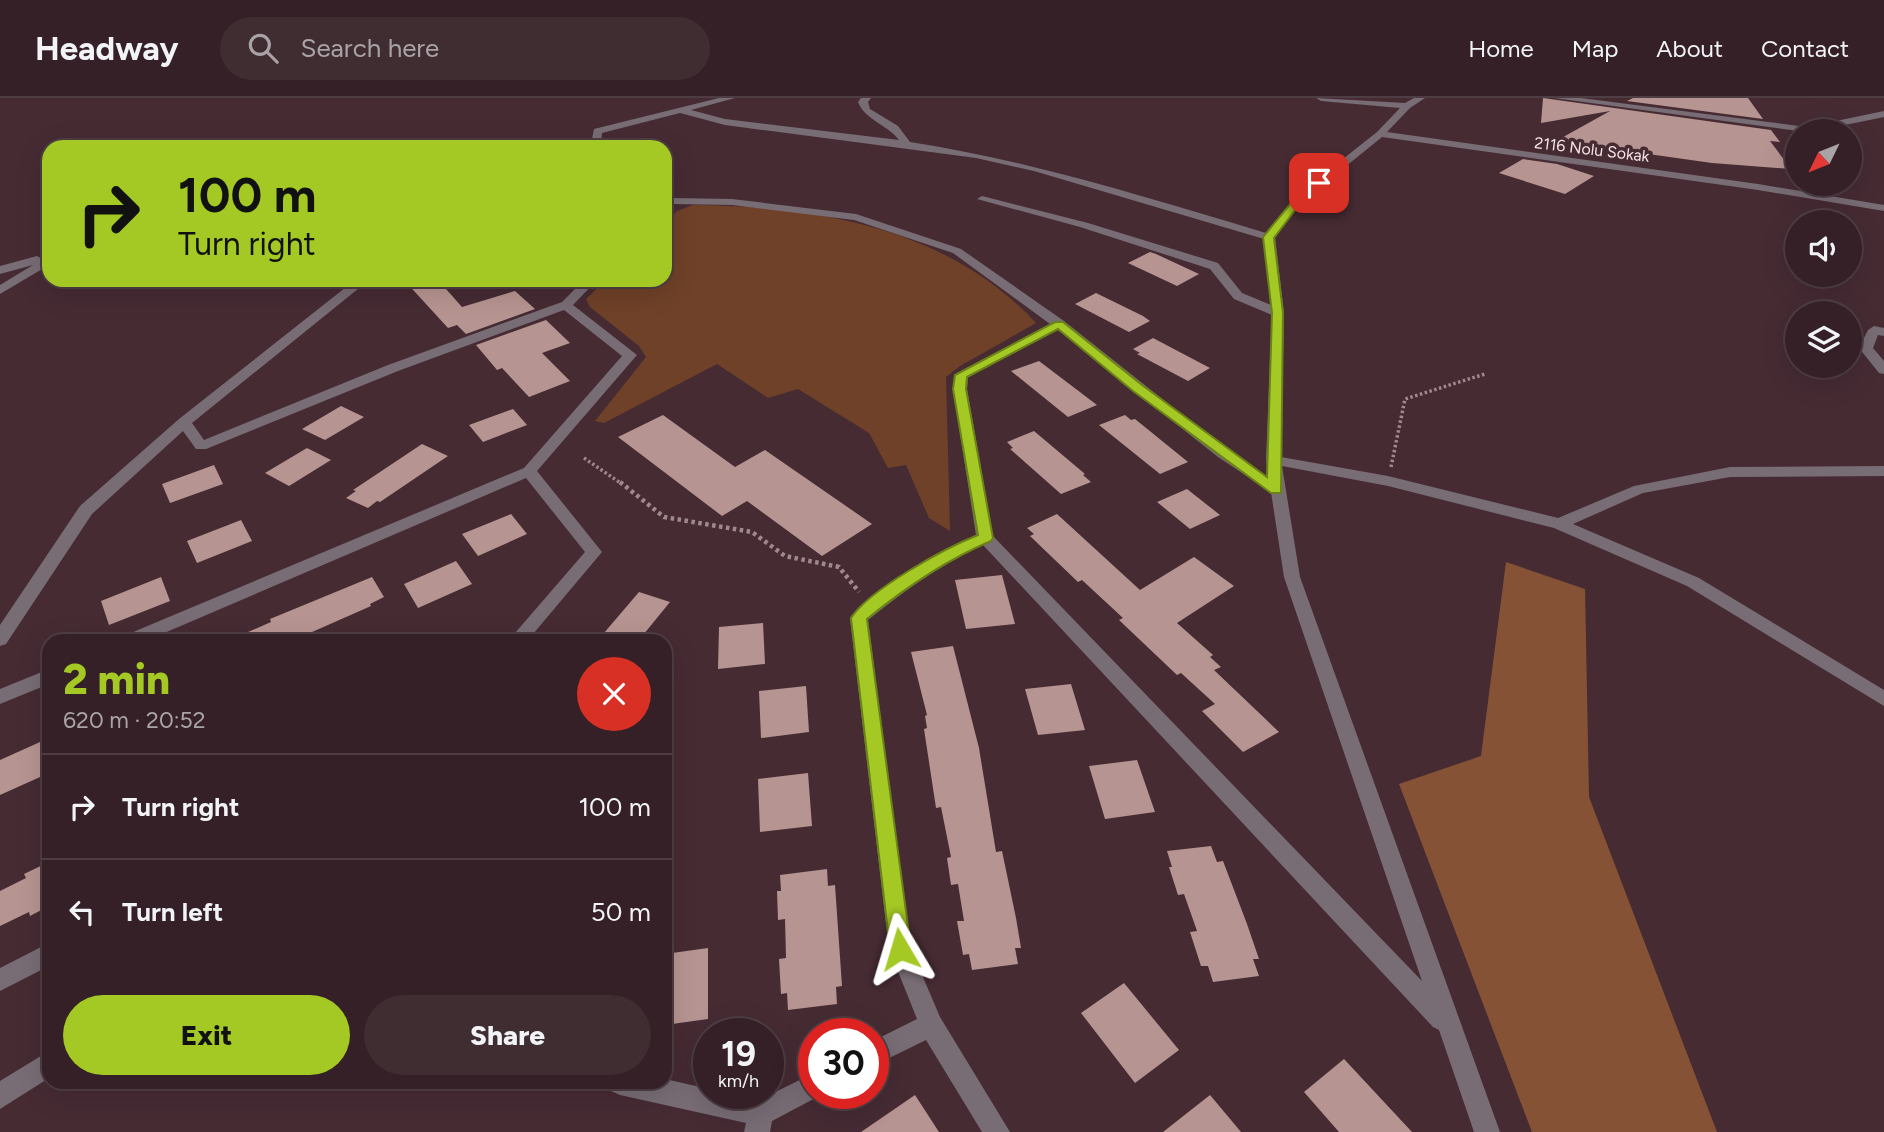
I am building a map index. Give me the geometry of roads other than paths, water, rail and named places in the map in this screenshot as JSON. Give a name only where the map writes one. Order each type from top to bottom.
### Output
[{"type":"street","points":[[596,140],[597,131],[730,98]]},
{"type":"street","points":[[866,98],[863,102],[866,110],[895,128],[907,144]]},
{"type":"street","points":[[1321,98],[1407,106]]},
{"type":"street","points":[[1420,98],[1407,106],[1380,134],[1299,199],[1269,237],[1278,313],[1273,460],[1292,577],[1487,1132]]},
{"type":"street","points":[[1559,98],[1785,128]]},
{"type":"street","points":[[678,110],[725,122],[976,155],[1037,169],[1269,237]]},
{"type":"street","points":[[1859,119],[1884,114]]},
{"type":"street","name":"2116 Nolu Sokak","points":[[1380,134],[1785,190]]},
{"type":"street","name":"2116 Nolu Sokak","points":[[1821,196],[1884,208]]},
{"type":"street","points":[[982,199],[1084,225],[1214,266],[1238,296],[1278,313]]},
{"type":"street","points":[[672,201],[732,202],[856,217],[957,251],[1059,324],[1137,388],[1276,489]]},
{"type":"street","points":[[0,270],[42,260]]},
{"type":"street","points":[[0,290],[42,263]]},
{"type":"street","points":[[0,639],[86,510],[184,422],[354,287]]},
{"type":"street","points":[[184,422],[201,446],[393,368],[566,306],[584,287]]},
{"type":"street","points":[[146,634],[528,471],[629,355],[566,306]]},
{"type":"street","points":[[1059,324],[961,375],[960,389],[985,538],[1447,1024]]},
{"type":"street","points":[[1884,331],[1874,330],[1866,348],[1884,370]]},
{"type":"street","points":[[1273,460],[1388,481],[1559,524],[1693,582],[1884,699]]},
{"type":"street","points":[[523,634],[594,552],[528,471]]},
{"type":"street","points":[[1559,524],[1639,489],[1730,472],[1884,471]]},
{"type":"street","points":[[985,538],[959,548],[891,591],[859,618],[900,949],[931,1024],[997,1132]]},
{"type":"street","points":[[0,697],[42,679]]},
{"type":"street","points":[[0,980],[42,958]]},
{"type":"street","points":[[889,1046],[931,1024]]},
{"type":"street","points":[[0,1096],[42,1068]]},
{"type":"street","points":[[644,1089],[758,1122],[798,1096]]}]
